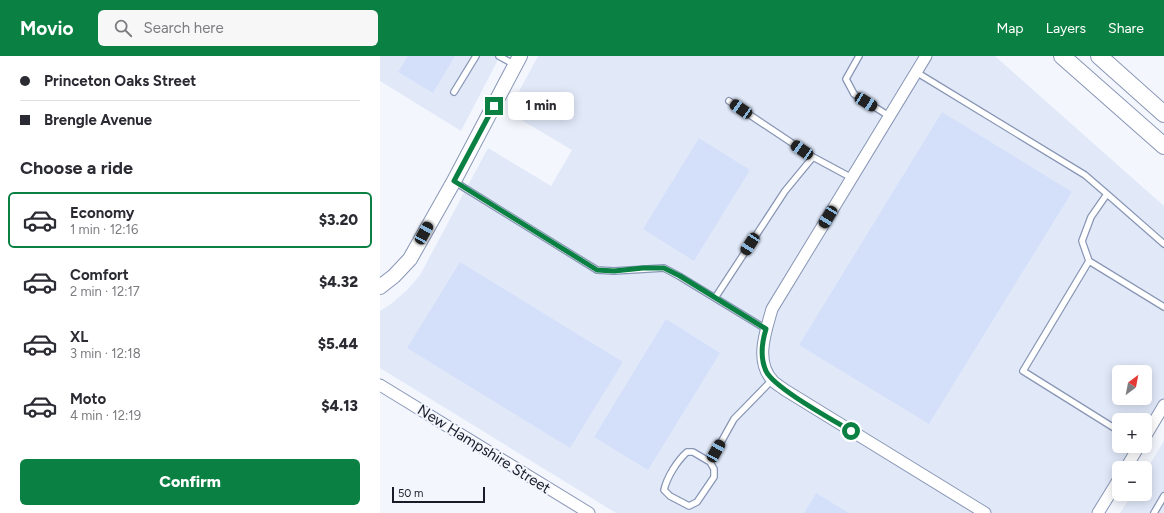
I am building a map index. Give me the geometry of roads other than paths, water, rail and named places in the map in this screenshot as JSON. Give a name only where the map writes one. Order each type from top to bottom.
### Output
[{"type":"main road","points":[[1062,56],[1164,146]]},
{"type":"main road","points":[[1098,56],[1164,114]]},
{"type":"street","points":[[925,56],[772,309],[766,329],[762,353],[766,371],[772,380],[785,390],[984,513]]},
{"type":"street","points":[[380,287],[394,276],[410,259],[454,181],[518,61]]},
{"type":"street","name":"New Hampshire Street","points":[[380,385],[589,513]]},
{"type":"street","points":[[1152,425],[1164,405]]},
{"type":"street","points":[[1098,513],[1112,490]]},
{"type":"lane","points":[[454,92],[476,56]]},
{"type":"lane","points":[[499,56],[518,61]]},
{"type":"lane","points":[[859,56],[846,78],[854,94],[889,116]]},
{"type":"lane","points":[[916,72],[1085,175],[1164,244]]},
{"type":"lane","points":[[729,101],[814,157],[852,178]]},
{"type":"lane","points":[[716,298],[785,191],[814,157]]},
{"type":"lane","points":[[454,181],[597,270],[614,271],[643,268],[664,268],[766,329]]},
{"type":"lane","points":[[1107,194],[1092,217],[1082,240],[1089,261],[1164,307]]},
{"type":"lane","points":[[1089,261],[1023,371],[1112,427]]},
{"type":"lane","points":[[710,462],[734,419],[772,380]]},
{"type":"lane","points":[[687,452],[693,452],[710,462],[714,469],[714,477],[697,502],[689,506],[670,496],[664,490],[665,484],[681,457],[687,452]]},
{"type":"lane","points":[[1154,513],[1164,496]]}]
